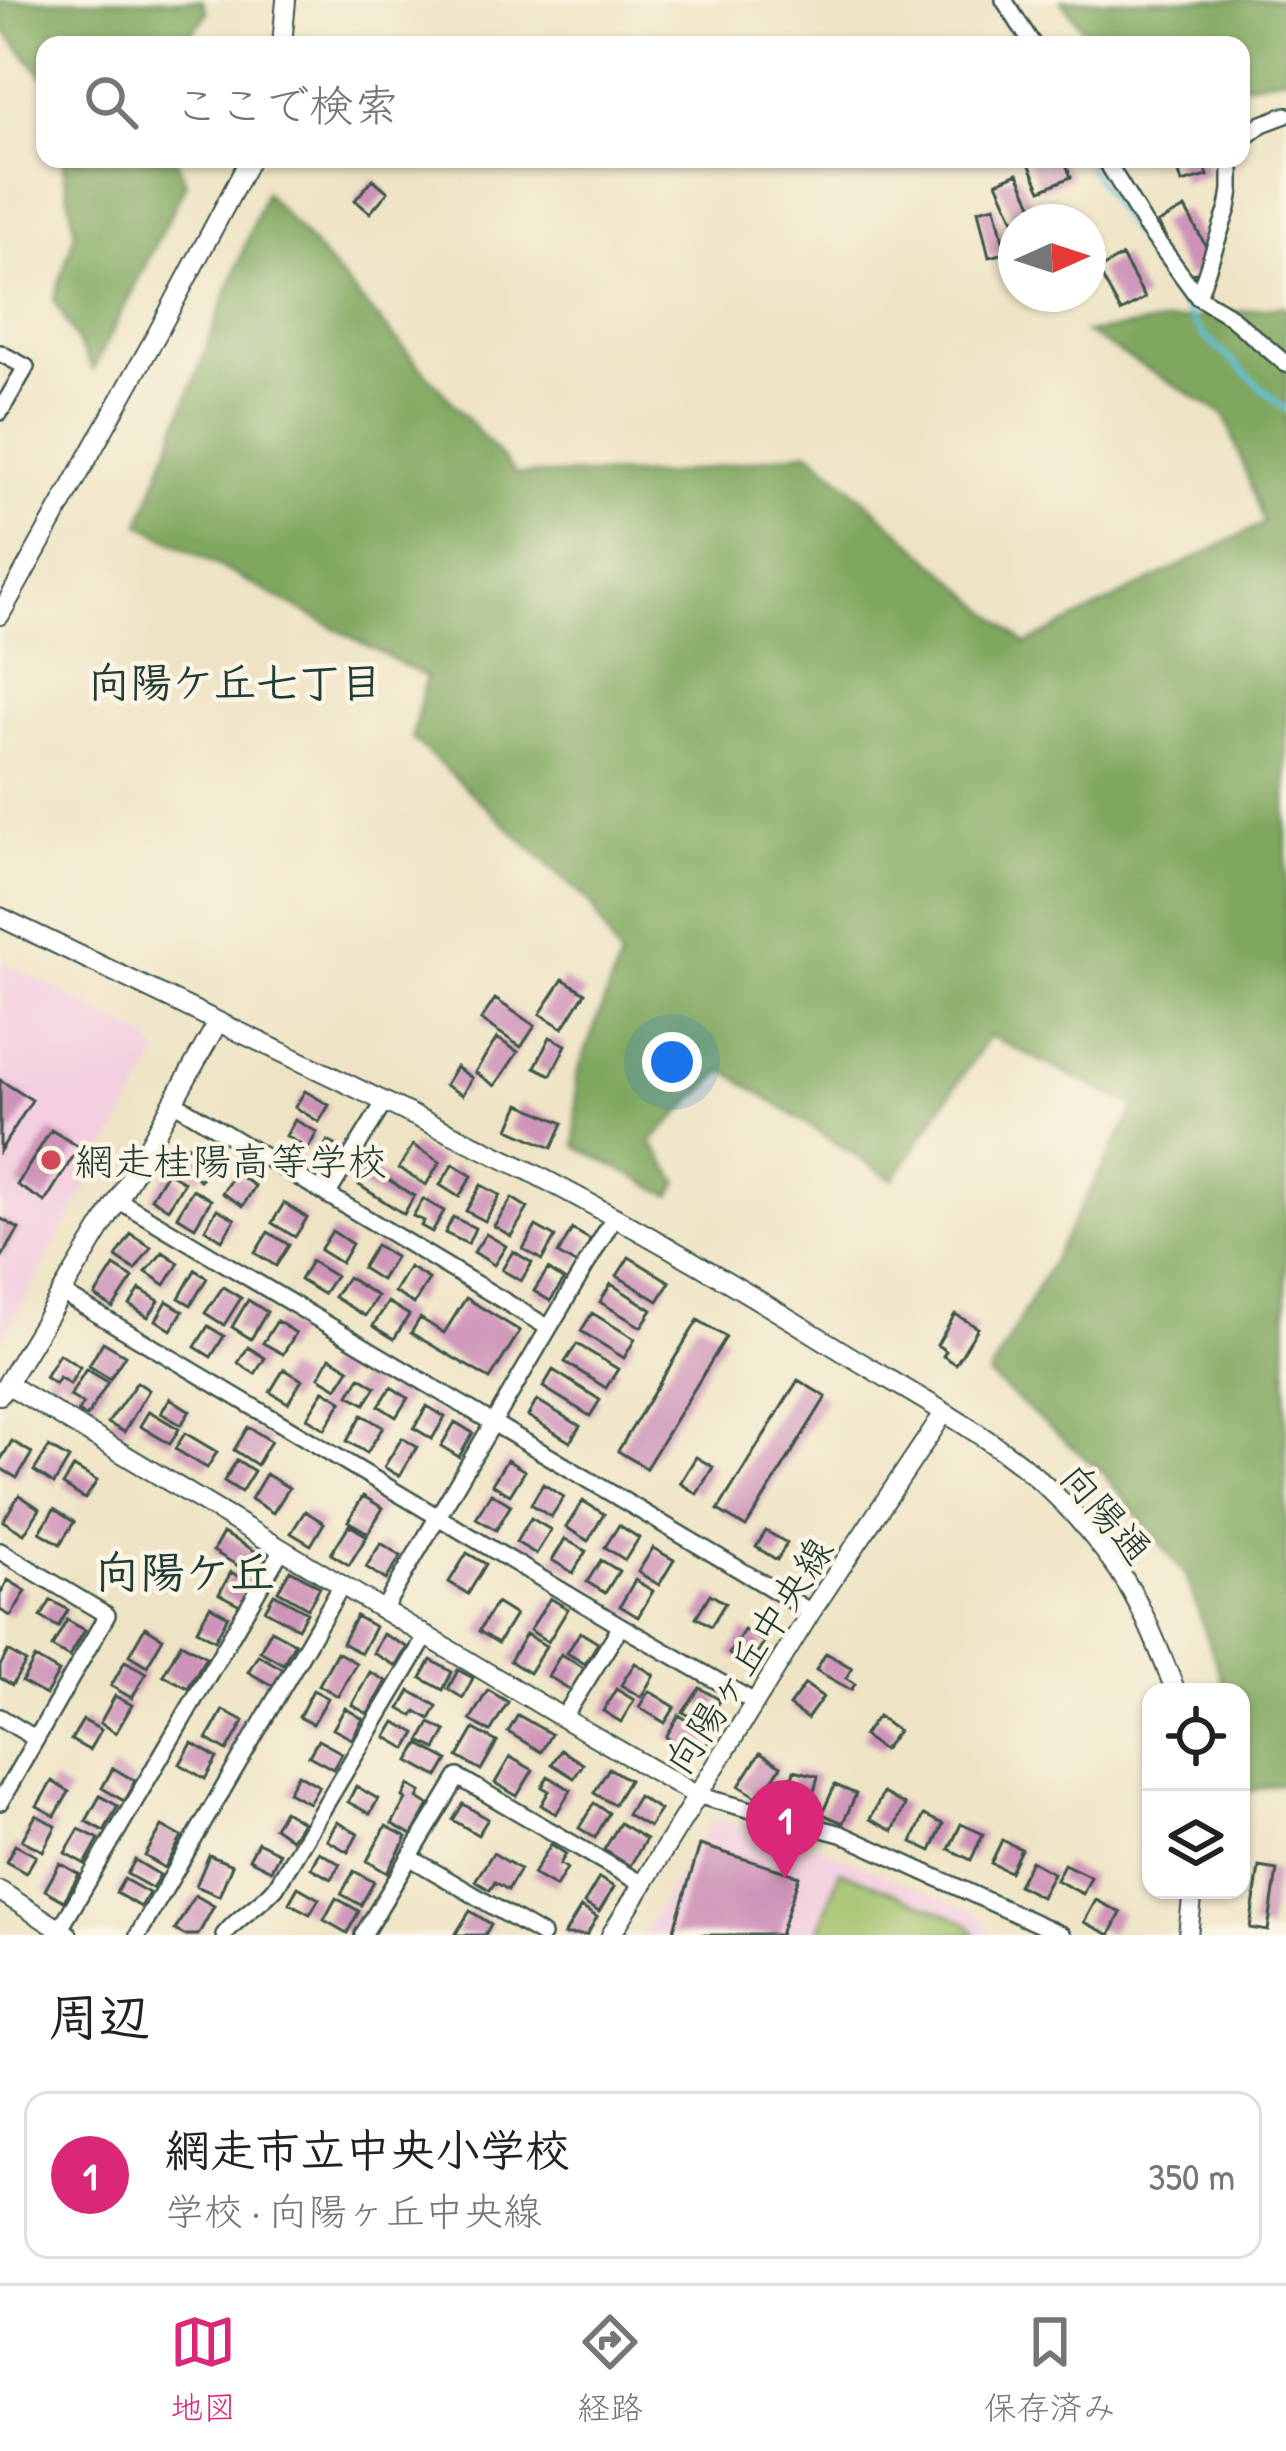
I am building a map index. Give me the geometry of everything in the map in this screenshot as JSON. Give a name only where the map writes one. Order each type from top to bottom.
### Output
[{"type":"street","points":[[283,36],[286,0]]},
{"type":"street","points":[[1004,0],[1027,36]]},
{"type":"street","points":[[1250,133],[1286,115]]},
{"type":"street","points":[[0,615],[245,168]]},
{"type":"street","points":[[1111,168],[1198,296],[1286,364]]},
{"type":"street","points":[[1198,296],[1228,208],[1231,168]]},
{"type":"street","points":[[0,353],[26,368],[0,412]]},
{"type":"street","name":"向陽通","points":[[0,917],[615,1216],[1004,1451],[1080,1522],[1119,1570],[1149,1624],[1172,1683]]},
{"type":"street","points":[[218,1022],[175,1103],[3,1390],[384,1608],[696,1795],[841,1834],[1062,1935]]},
{"type":"street","points":[[175,1103],[549,1328]]},
{"type":"street","points":[[328,1195],[384,1103]]},
{"type":"street","points":[[118,1200],[812,1612]]},
{"type":"street","points":[[384,1608],[615,1216]]},
{"type":"street","points":[[62,1293],[756,1703]]},
{"type":"street","name":"向陽ヶ丘中央線","points":[[611,1935],[812,1612],[944,1413]]},
{"type":"street","points":[[0,1891],[64,1932],[283,1550]]},
{"type":"street","points":[[0,1551],[107,1615],[0,1802]]},
{"type":"street","points":[[138,1935],[342,1585]]},
{"type":"street","points":[[563,1718],[621,1626]]},
{"type":"street","points":[[224,1935],[276,1887],[427,1635]]},
{"type":"street","points":[[0,1718],[36,1739]]},
{"type":"street","points":[[363,1935],[458,1777],[642,1884]]},
{"type":"street","points":[[411,1858],[542,1935]]},
{"type":"street","points":[[1188,1935],[1191,1899]]},
{"type":"shaded area","name":"網走桂陽高等学校","points":[[0,959],[149,1039],[159,1056],[0,1344]]},
{"type":"shaded area","points":[[712,1820],[811,1844],[978,1914],[992,1935],[642,1935]]},
{"type":"green space","points":[[0,0],[202,0],[207,13],[190,36],[36,36],[36,68],[0,26]]},
{"type":"green space","points":[[1061,0],[1286,0],[1286,76],[1250,83],[1250,36],[1088,36]]},
{"type":"green space","points":[[64,168],[180,168],[186,183],[93,370],[54,299],[75,233]]},
{"type":"green space","points":[[265,192],[516,474],[665,475],[810,451],[1026,644],[1264,523],[1225,415],[1086,333],[1286,308],[1286,1782],[1250,1791],[1250,1683],[1223,1683],[1186,1575],[1104,1474],[989,1376],[1136,1107],[989,1036],[893,1180],[724,1070],[651,1142],[679,1182],[671,1196],[576,1146],[576,1077],[620,959],[590,903],[412,738],[426,677],[140,524]]},
{"type":"green space","points":[[840,1870],[968,1923],[976,1935],[817,1935]]},
{"type":"building","points":[[1031,168],[1068,168],[1071,177],[1041,190]]},
{"type":"building","points":[[1178,168],[1206,168],[1208,176],[1182,183]]},
{"type":"building","points":[[1018,173],[1032,204],[1007,204],[997,182]]},
{"type":"building","points":[[373,179],[388,192],[370,213],[355,200]]},
{"type":"building","points":[[995,206],[998,255],[989,257],[978,210]]},
{"type":"building","points":[[1185,208],[1210,254],[1208,266],[1187,277],[1158,223]]},
{"type":"building","points":[[1122,256],[1145,298],[1121,312],[1106,285],[1106,265]]},
{"type":"building","points":[[563,979],[585,993],[563,1028],[540,1014]]},
{"type":"building","points":[[495,999],[535,1026],[521,1047],[481,1020]]},
{"type":"building","points":[[550,1037],[566,1045],[551,1075],[535,1067]]},
{"type":"building","points":[[497,1038],[518,1052],[495,1086],[475,1072]]},
{"type":"building","points":[[456,1067],[472,1078],[462,1095],[445,1085]]},
{"type":"building","points":[[0,1080],[32,1100],[0,1151]]},
{"type":"building","points":[[305,1091],[329,1105],[319,1122],[295,1107]]},
{"type":"building","points":[[520,1104],[563,1123],[552,1148],[509,1129]]},
{"type":"building","points":[[295,1120],[317,1132],[308,1149],[286,1136]]},
{"type":"building","points":[[51,1130],[79,1147],[45,1202],[17,1185]]},
{"type":"building","points":[[328,1141],[346,1151],[331,1175],[314,1164]]},
{"type":"building","points":[[187,1145],[211,1160],[200,1180],[176,1164]]},
{"type":"building","points":[[413,1145],[440,1162],[426,1185],[399,1168]]},
{"type":"building","points":[[453,1164],[472,1176],[459,1197],[440,1185]]},
{"type":"building","points":[[370,1168],[414,1196],[404,1214],[359,1185]]},
{"type":"building","points":[[167,1172],[184,1182],[168,1209],[151,1198]]},
{"type":"building","points":[[235,1173],[255,1186],[243,1206],[222,1193]]},
{"type":"building","points":[[481,1185],[500,1195],[485,1221],[466,1211]]},
{"type":"building","points":[[193,1189],[211,1200],[195,1227],[177,1216]]},
{"type":"building","points":[[512,1198],[528,1208],[511,1236],[494,1226]]},
{"type":"building","points":[[423,1199],[444,1211],[432,1232],[413,1216]]},
{"type":"building","points":[[284,1203],[307,1218],[295,1237],[272,1223]]},
{"type":"building","points":[[217,1209],[235,1219],[222,1240],[205,1229]]},
{"type":"building","points":[[453,1217],[475,1228],[468,1244],[445,1233]]},
{"type":"building","points":[[0,1218],[19,1229],[0,1260]]},
{"type":"building","points":[[536,1226],[555,1237],[542,1260],[523,1249]]},
{"type":"building","points":[[572,1229],[591,1240],[577,1265],[558,1254]]},
{"type":"building","points":[[332,1231],[352,1244],[341,1263],[320,1250]]},
{"type":"building","points":[[268,1232],[289,1245],[276,1266],[255,1253]]},
{"type":"building","points":[[131,1234],[151,1247],[135,1270],[116,1257]]},
{"type":"building","points":[[486,1234],[506,1246],[494,1265],[474,1252]]},
{"type":"building","points":[[376,1245],[395,1257],[381,1280],[362,1268]]},
{"type":"building","points":[[513,1251],[532,1263],[521,1281],[502,1270]]},
{"type":"building","points":[[163,1252],[179,1263],[165,1285],[146,1272]]},
{"type":"building","points":[[629,1257],[670,1282],[658,1301],[617,1276]]},
{"type":"building","points":[[311,1261],[335,1276],[323,1294],[300,1280]]},
{"type":"building","points":[[114,1266],[133,1278],[113,1308],[95,1296]]},
{"type":"building","points":[[409,1267],[429,1279],[414,1304],[394,1292]]},
{"type":"building","points":[[548,1269],[564,1280],[550,1301],[534,1291]]},
{"type":"building","points":[[195,1270],[207,1278],[191,1305],[179,1298]]},
{"type":"building","points":[[347,1277],[377,1296],[365,1316],[334,1297]]},
{"type":"building","points":[[611,1284],[652,1310],[641,1327],[600,1302]]},
{"type":"building","points":[[223,1287],[241,1298],[224,1325],[205,1313]]},
{"type":"building","points":[[140,1289],[159,1301],[148,1317],[130,1305]]},
{"type":"building","points":[[466,1298],[520,1331],[490,1379],[411,1333],[420,1318],[444,1333]]},
{"type":"building","points":[[248,1300],[267,1312],[251,1339],[232,1327]]},
{"type":"building","points":[[167,1301],[183,1311],[171,1330],[156,1320]]},
{"type":"building","points":[[388,1302],[409,1315],[394,1339],[373,1326]]},
{"type":"building","points":[[592,1313],[635,1339],[624,1358],[581,1331]]},
{"type":"building","points":[[955,1314],[978,1328],[956,1364],[937,1345]]},
{"type":"building","points":[[698,1320],[726,1337],[646,1468],[618,1451]]},
{"type":"building","points":[[277,1321],[296,1333],[283,1354],[263,1343]]},
{"type":"building","points":[[208,1326],[224,1336],[211,1357],[195,1347]]},
{"type":"building","points":[[103,1342],[125,1355],[110,1379],[89,1366]]},
{"type":"building","points":[[577,1344],[618,1369],[606,1388],[565,1362]]},
{"type":"building","points":[[248,1347],[265,1358],[255,1374],[238,1363]]},
{"type":"building","points":[[59,1354],[80,1367],[70,1384],[59,1377],[55,1384],[45,1377]]},
{"type":"building","points":[[330,1357],[349,1369],[337,1388],[319,1377]]},
{"type":"building","points":[[86,1369],[108,1382],[87,1417],[78,1412],[83,1404],[70,1396]]},
{"type":"building","points":[[284,1369],[302,1380],[288,1403],[270,1392]]},
{"type":"building","points":[[553,1370],[600,1400],[590,1416],[543,1387]]},
{"type":"building","points":[[360,1377],[376,1387],[365,1404],[349,1395]]},
{"type":"building","points":[[798,1380],[826,1397],[746,1527],[718,1510]]},
{"type":"building","points":[[137,1382],[149,1390],[124,1432],[108,1423]]},
{"type":"building","points":[[391,1387],[408,1398],[396,1417],[379,1406]]},
{"type":"building","points":[[324,1390],[342,1401],[325,1429],[307,1418]]},
{"type":"building","points":[[170,1398],[190,1411],[181,1425],[161,1413]]},
{"type":"building","points":[[537,1400],[580,1426],[570,1442],[528,1416]]},
{"type":"building","points":[[427,1406],[445,1417],[432,1439],[414,1428]]},
{"type":"building","points":[[149,1411],[179,1429],[170,1444],[140,1426]]},
{"type":"building","points":[[362,1415],[383,1427],[367,1453],[347,1441]]},
{"type":"building","points":[[455,1422],[473,1433],[459,1457],[441,1446]]},
{"type":"building","points":[[248,1427],[271,1441],[257,1465],[234,1450]]},
{"type":"building","points":[[185,1433],[217,1452],[207,1468],[175,1449]]},
{"type":"building","points":[[402,1438],[417,1447],[399,1476],[384,1467]]},
{"type":"building","points":[[12,1441],[32,1453],[17,1478],[0,1468]]},
{"type":"building","points":[[49,1447],[69,1459],[54,1484],[34,1471]]},
{"type":"building","points":[[696,1457],[713,1467],[697,1494],[680,1483]]},
{"type":"building","points":[[237,1460],[254,1471],[241,1492],[224,1481]]},
{"type":"building","points":[[507,1460],[525,1471],[510,1495],[492,1484]]},
{"type":"building","points":[[74,1467],[97,1481],[85,1499],[63,1485]]},
{"type":"building","points":[[266,1474],[289,1488],[273,1513],[251,1499]]},
{"type":"building","points":[[543,1484],[564,1497],[551,1517],[531,1504]]},
{"type":"building","points":[[491,1493],[511,1505],[496,1530],[476,1518]]},
{"type":"building","points":[[19,1495],[40,1509],[24,1534],[3,1521]]},
{"type":"building","points":[[363,1496],[383,1508],[368,1533],[348,1521]]},
{"type":"building","points":[[583,1501],[604,1514],[588,1541],[566,1527]]},
{"type":"building","points":[[54,1509],[74,1522],[60,1544],[40,1532]]},
{"type":"building","points":[[305,1511],[324,1523],[311,1545],[291,1533]]},
{"type":"building","points":[[531,1518],[551,1530],[536,1554],[516,1542]]},
{"type":"building","points":[[349,1525],[367,1536],[349,1565],[331,1554]]},
{"type":"building","points":[[619,1525],[639,1538],[625,1560],[605,1547]]},
{"type":"building","points":[[766,1531],[787,1543],[777,1560],[756,1547]]},
{"type":"building","points":[[223,1533],[255,1551],[245,1570],[213,1551]]},
{"type":"building","points":[[565,1539],[586,1551],[573,1573],[552,1560]]},
{"type":"building","points":[[381,1543],[401,1556],[386,1580],[366,1567]]},
{"type":"building","points":[[653,1548],[674,1560],[659,1585],[638,1572]]},
{"type":"building","points":[[467,1553],[486,1564],[468,1594],[449,1582]]},
{"type":"building","points":[[601,1560],[619,1571],[605,1593],[587,1582]]},
{"type":"building","points":[[290,1570],[320,1587],[308,1608],[278,1591]]},
{"type":"building","points":[[231,1572],[252,1584],[240,1605],[219,1594]]},
{"type":"building","points":[[8,1580],[26,1591],[11,1616],[0,1610],[0,1594]]},
{"type":"building","points":[[635,1580],[653,1591],[638,1617],[620,1606]]},
{"type":"building","points":[[274,1594],[307,1612],[298,1628],[265,1610]]},
{"type":"building","points":[[710,1594],[725,1603],[711,1626],[696,1617]]},
{"type":"building","points":[[550,1598],[568,1609],[548,1642],[530,1630]]},
{"type":"building","points":[[51,1600],[68,1610],[58,1627],[41,1617]]},
{"type":"building","points":[[496,1603],[515,1615],[498,1643],[479,1631]]},
{"type":"building","points":[[210,1606],[228,1616],[215,1640],[197,1630]]},
{"type":"building","points":[[356,1616],[375,1627],[361,1653],[342,1643]]},
{"type":"building","points":[[67,1620],[85,1630],[69,1657],[52,1647]]},
{"type":"building","points":[[145,1627],[163,1638],[147,1666],[129,1655]]},
{"type":"building","points":[[271,1630],[295,1643],[283,1664],[260,1651]]},
{"type":"building","points":[[744,1630],[764,1642],[749,1666],[729,1654]]},
{"type":"building","points":[[580,1632],[598,1643],[585,1664],[567,1653]]},
{"type":"building","points":[[383,1634],[407,1647],[396,1666],[373,1653]]},
{"type":"building","points":[[526,1634],[546,1646],[529,1673],[510,1661]]},
{"type":"building","points":[[181,1643],[206,1657],[188,1688],[163,1675]]},
{"type":"building","points":[[8,1651],[26,1662],[12,1685],[0,1678]]},
{"type":"building","points":[[337,1652],[356,1663],[338,1696],[319,1685]]},
{"type":"building","points":[[826,1653],[852,1668],[846,1678],[855,1684],[851,1690],[816,1670]]},
{"type":"building","points":[[561,1654],[584,1668],[571,1690],[548,1676]]},
{"type":"building","points":[[258,1655],[283,1669],[273,1686],[248,1672]]},
{"type":"building","points":[[35,1658],[59,1672],[46,1695],[22,1682]]},
{"type":"building","points":[[431,1660],[452,1672],[443,1690],[421,1678]]},
{"type":"building","points":[[125,1661],[146,1673],[132,1698],[111,1686]]},
{"type":"building","points":[[635,1663],[654,1675],[641,1697],[621,1685]]},
{"type":"building","points":[[458,1670],[473,1678],[463,1698],[448,1689]]},
{"type":"building","points":[[370,1672],[386,1681],[368,1714],[352,1705]]},
{"type":"building","points":[[805,1684],[823,1697],[807,1719],[789,1706]]},
{"type":"building","points":[[700,1688],[720,1700],[713,1711],[698,1702],[690,1716],[683,1712]]},
{"type":"building","points":[[616,1689],[634,1700],[621,1722],[603,1711]]},
{"type":"building","points":[[313,1690],[328,1698],[313,1724],[299,1717]]},
{"type":"building","points":[[488,1690],[508,1702],[490,1732],[470,1720]]},
{"type":"building","points":[[410,1691],[437,1706],[430,1719],[400,1709]]},
{"type":"building","points":[[649,1691],[675,1707],[665,1723],[639,1707]]},
{"type":"building","points":[[115,1696],[132,1705],[116,1733],[100,1723]]},
{"type":"building","points":[[345,1708],[363,1719],[352,1739],[333,1729]]},
{"type":"building","points":[[223,1710],[244,1721],[227,1751],[207,1739]]},
{"type":"building","points":[[518,1715],[551,1734],[541,1752],[508,1732]]},
{"type":"building","points":[[679,1715],[712,1736],[699,1757],[666,1737]]},
{"type":"building","points":[[878,1716],[898,1731],[883,1750],[863,1736]]},
{"type":"building","points":[[83,1720],[101,1730],[89,1750],[71,1740]]},
{"type":"building","points":[[395,1722],[416,1733],[407,1749],[386,1737]]},
{"type":"building","points":[[430,1723],[446,1731],[436,1749],[420,1741]]},
{"type":"building","points":[[474,1729],[497,1742],[481,1770],[458,1757]]},
{"type":"building","points":[[318,1740],[342,1753],[333,1769],[309,1756]]},
{"type":"building","points":[[192,1743],[217,1758],[205,1779],[180,1764]]},
{"type":"building","points":[[419,1744],[448,1760],[438,1777],[409,1761]]},
{"type":"building","points":[[561,1750],[583,1764],[574,1778],[552,1764]]},
{"type":"building","points":[[760,1753],[781,1766],[760,1799],[739,1786]]},
{"type":"building","points":[[510,1757],[533,1770],[517,1796],[495,1783]]},
{"type":"building","points":[[113,1768],[135,1781],[124,1801],[102,1788]]},
{"type":"building","points":[[609,1768],[629,1780],[614,1805],[594,1793]]},
{"type":"building","points":[[794,1770],[818,1776],[810,1808],[787,1802]]},
{"type":"building","points":[[298,1774],[319,1786],[309,1803],[288,1792]]},
{"type":"building","points":[[548,1776],[571,1790],[556,1814],[541,1805],[549,1791],[542,1787]]},
{"type":"building","points":[[52,1781],[69,1792],[55,1816],[37,1806]]},
{"type":"building","points":[[409,1785],[429,1805],[412,1835],[392,1824]]},
{"type":"building","points":[[835,1785],[856,1794],[843,1823],[822,1814]]},
{"type":"building","points":[[356,1786],[378,1799],[370,1814],[348,1802]]},
{"type":"building","points":[[883,1793],[905,1805],[893,1831],[870,1819]]},
{"type":"building","points":[[100,1796],[118,1806],[104,1831],[86,1821]]},
{"type":"building","points":[[638,1796],[660,1810],[649,1827],[627,1814]]},
{"type":"building","points":[[594,1803],[609,1813],[595,1838],[579,1828]]},
{"type":"building","points":[[463,1804],[488,1819],[478,1835],[453,1820]]},
{"type":"building","points":[[284,1811],[302,1822],[291,1839],[274,1827]]},
{"type":"building","points":[[36,1815],[56,1826],[43,1851],[22,1840]]},
{"type":"building","points":[[924,1815],[943,1824],[931,1851],[912,1842]]},
{"type":"building","points":[[337,1822],[358,1834],[348,1852],[327,1840]]},
{"type":"building","points":[[620,1823],[646,1839],[630,1866],[604,1850]]},
{"type":"building","points":[[961,1824],[983,1834],[971,1860],[949,1849]]},
{"type":"building","points":[[162,1826],[182,1837],[165,1868],[145,1856]]},
{"type":"building","points":[[386,1826],[407,1837],[387,1873],[367,1861]]},
{"type":"building","points":[[79,1829],[99,1839],[85,1864],[65,1853]]},
{"type":"building","points":[[1002,1840],[1021,1849],[1010,1872],[991,1863]]},
{"type":"building","points":[[258,1842],[280,1853],[271,1870],[249,1859]]},
{"type":"building","points":[[551,1844],[566,1854],[560,1864],[567,1868],[556,1887],[533,1874]]},
{"type":"building","points":[[15,1845],[36,1856],[26,1873],[6,1862]]},
{"type":"building","points":[[700,1845],[799,1876],[780,1935],[672,1935]]},
{"type":"building","points":[[319,1852],[340,1864],[331,1879],[311,1868]]},
{"type":"building","points":[[493,1853],[520,1869],[508,1890],[495,1882],[490,1890],[475,1881]]},
{"type":"building","points":[[209,1855],[232,1865],[219,1896],[196,1886]]},
{"type":"building","points":[[135,1860],[160,1875],[152,1888],[127,1874]]},
{"type":"building","points":[[1031,1861],[1053,1873],[1041,1897],[1018,1885]]},
{"type":"building","points":[[60,1863],[79,1874],[64,1901],[45,1890]]},
{"type":"building","points":[[1064,1864],[1091,1877],[1083,1894],[1056,1880]]},
{"type":"building","points":[[1259,1867],[1277,1870],[1268,1931],[1250,1928]]},
{"type":"building","points":[[354,1871],[374,1882],[361,1905],[341,1894]]},
{"type":"building","points":[[599,1878],[614,1887],[599,1912],[584,1903]]},
{"type":"building","points":[[124,1879],[149,1893],[141,1907],[116,1893]]},
{"type":"building","points":[[298,1887],[319,1899],[310,1914],[289,1903]]},
{"type":"building","points":[[195,1895],[214,1906],[198,1935],[184,1935],[175,1930]]},
{"type":"building","points":[[336,1898],[359,1911],[347,1933],[324,1920]]},
{"type":"building","points":[[1096,1900],[1121,1913],[1110,1935],[1084,1922]]},
{"type":"building","points":[[581,1907],[597,1917],[587,1935],[564,1935]]},
{"type":"building","points":[[470,1911],[491,1924],[485,1935],[455,1935]]},
{"type":"waterway","points":[[995,0],[1014,36]]},
{"type":"waterway","points":[[1090,168],[1201,333],[1286,410]]},
{"type":"place","name":"網走桂陽高等学校","points":[[51,1160]]},
{"type":"place","name":"網走市立中央小学校","points":[[785,1879]]},
{"type":"district","name":"向陽ケ丘七丁目","points":[[235,681]]},
{"type":"district","name":"向陽ケ丘","points":[[185,1571]]}]
